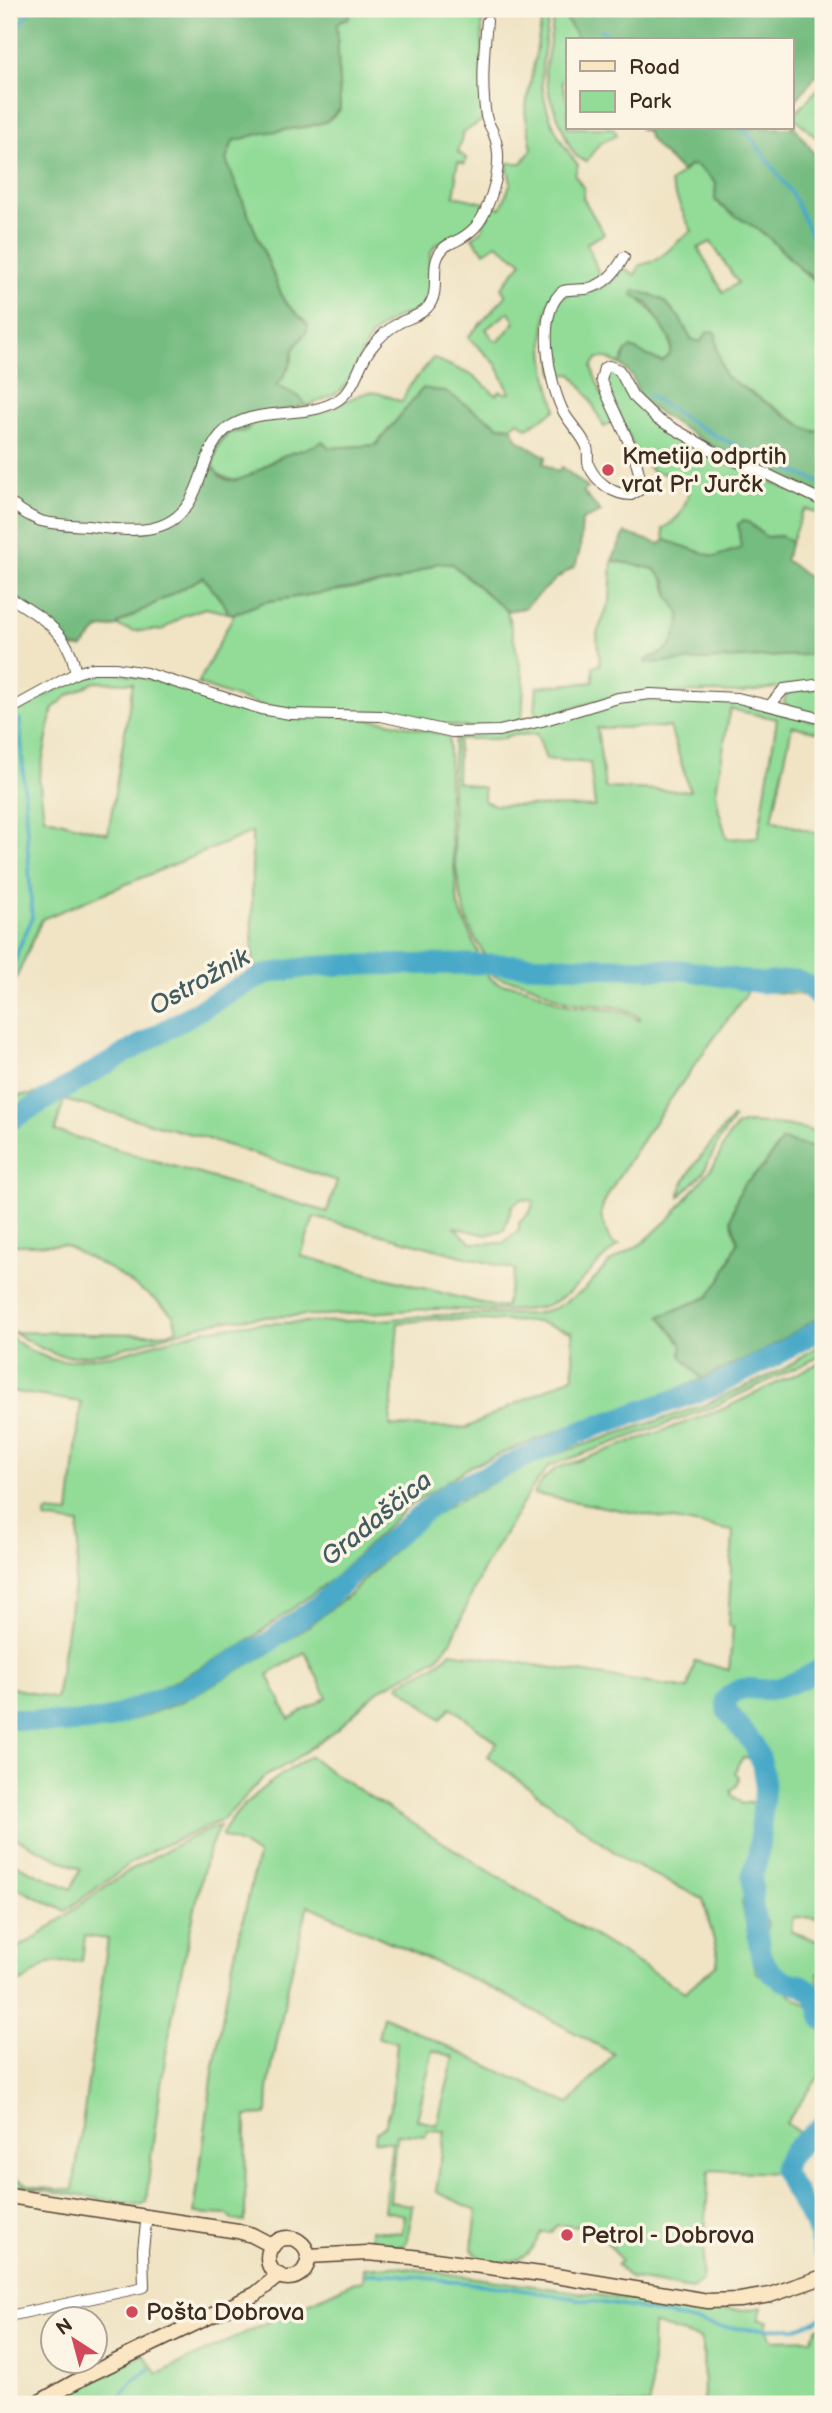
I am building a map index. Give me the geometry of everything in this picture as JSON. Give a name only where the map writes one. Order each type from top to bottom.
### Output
[{"type":"street","points":[[9,502],[38,520],[59,524],[136,531],[160,527],[178,517],[190,502],[209,450],[219,436],[232,425],[251,418],[318,408],[338,400],[351,387],[369,349],[398,323],[428,307],[435,292],[435,261],[443,247],[472,231],[481,221],[488,205],[498,162],[494,133],[486,118],[487,21]]},
{"type":"street","points":[[624,257],[609,279],[601,284],[564,291],[554,301],[551,312],[547,344],[551,378],[561,407],[586,443],[588,465],[592,471],[613,491],[631,495],[641,489],[630,449],[601,380],[601,373],[609,366],[619,370],[627,388],[641,405],[667,426],[722,456],[823,501]]},
{"type":"street","points":[[9,597],[41,617],[59,635],[70,651],[76,673]]},
{"type":"street","points":[[9,710],[76,673],[93,668],[115,668],[146,673],[261,709],[290,714],[381,716],[452,732],[499,731],[618,698],[651,694],[738,698],[823,719]]},
{"type":"street","points":[[771,704],[784,689],[823,684]]},
{"type":"street","points":[[9,2196],[238,2231],[273,2246]]},
{"type":"street","points":[[9,2316],[144,2287],[143,2250],[148,2216]]},
{"type":"street","points":[[284,2239],[297,2240],[308,2256],[307,2263],[299,2274],[292,2277],[273,2271],[268,2259],[273,2246],[284,2239]]},
{"type":"street","points":[[308,2256],[367,2253],[413,2257],[556,2276],[708,2301],[770,2295],[818,2279]]},
{"type":"street","points":[[36,2404],[84,2377],[256,2294],[279,2275]]},
{"type":"green space","points":[[9,9],[350,9],[349,18],[341,20],[337,25],[340,109],[327,121],[311,126],[263,133],[233,141],[226,160],[284,301],[308,325],[307,331],[293,350],[291,363],[276,385],[301,398],[306,406],[258,414],[247,431],[227,433],[217,447],[213,466],[220,476],[237,480],[283,456],[323,441],[329,448],[376,445],[423,388],[446,392],[499,426],[511,427],[518,440],[546,457],[543,463],[558,472],[562,467],[588,488],[583,492],[601,512],[582,520],[580,550],[575,566],[524,608],[507,611],[452,564],[437,563],[398,581],[264,602],[234,614],[228,613],[203,577],[117,626],[99,629],[82,648],[66,647],[39,619],[9,601]]},
{"type":"green space","points":[[350,9],[482,9],[483,120],[463,133],[458,152],[466,158],[465,164],[458,162],[454,196],[485,203],[481,218],[476,224],[441,241],[432,250],[429,263],[430,291],[426,303],[417,311],[395,318],[376,332],[340,391],[306,406],[301,398],[276,385],[291,363],[293,350],[308,325],[284,301],[226,160],[233,141],[262,133],[311,126],[327,121],[340,110],[337,24],[349,18]]},
{"type":"green space","points":[[544,9],[561,9],[577,38],[566,38],[566,78],[562,81],[566,97],[566,130],[614,130],[617,135],[599,144],[586,162],[576,156],[570,147],[550,98],[545,72],[554,17],[549,15],[542,69],[547,108],[557,133],[578,165],[575,175],[584,189],[583,198],[604,234],[587,243],[601,279],[553,292],[548,306],[544,350],[556,408],[554,411],[527,428],[518,421],[511,427],[499,426],[490,419],[423,388],[376,445],[329,448],[323,441],[276,459],[242,480],[231,480],[216,472],[213,462],[216,452],[223,439],[234,430],[261,420],[321,411],[370,392],[402,402],[408,388],[433,358],[474,376],[496,395],[500,391],[510,393],[496,364],[468,337],[506,296],[501,288],[522,262],[497,244],[484,252],[472,238],[482,230],[490,205],[501,208],[511,182],[506,163],[522,163],[532,149],[525,112]],"holes":[[[509,312],[515,322],[499,341],[493,339],[486,329]]]},
{"type":"green space","points":[[561,9],[823,9],[823,67],[794,103],[794,38],[577,38]]},
{"type":"green space","points":[[823,83],[823,144],[794,115]]},
{"type":"green space","points":[[794,126],[823,166],[823,284],[801,269],[763,233],[721,206],[715,200],[716,183],[697,166],[691,165],[681,172],[644,130],[794,130]]},
{"type":"green space","points":[[691,165],[697,166],[716,183],[715,200],[768,237],[808,277],[823,284],[823,427],[816,432],[725,376],[717,350],[716,335],[708,332],[700,343],[690,339],[679,317],[635,290],[632,294],[652,312],[664,329],[671,346],[671,354],[663,362],[626,351],[621,365],[607,358],[598,358],[592,366],[594,375],[613,421],[604,427],[589,397],[572,374],[554,375],[551,340],[558,299],[607,285],[624,268],[635,275],[640,265],[657,259],[692,231],[670,183]],"holes":[[[711,242],[738,283],[723,292],[698,248]]]},
{"type":"green space","points":[[635,290],[662,299],[679,317],[691,339],[700,342],[708,332],[713,331],[716,334],[717,350],[725,376],[806,428],[816,432],[823,427],[823,496],[710,445],[651,408],[640,398],[632,376],[621,365],[626,351],[631,348],[662,362],[670,353],[672,345],[649,305],[632,294]]},
{"type":"green space","points":[[611,370],[616,371],[664,428],[701,450],[823,505],[823,515],[806,509],[791,542],[781,536],[766,537],[743,521],[738,525],[741,548],[715,557],[665,540],[663,529],[680,514],[689,492],[668,474],[653,472],[635,450],[606,385],[605,376]]},
{"type":"green space","points":[[743,521],[766,537],[781,536],[791,542],[785,560],[807,576],[823,581],[823,654],[645,663],[671,647],[680,623],[679,611],[669,597],[666,581],[654,569],[612,560],[625,533],[660,544],[665,540],[715,557],[741,548],[738,524]]},
{"type":"green space","points":[[612,560],[655,570],[663,579],[670,598],[678,609],[680,626],[674,640],[663,652],[650,657],[646,663],[823,654],[823,681],[742,693],[622,694],[539,717],[535,713],[537,687],[593,682],[593,666],[600,665],[597,634],[610,600]]},
{"type":"green space","points":[[437,563],[452,564],[507,611],[524,682],[522,722],[486,728],[383,713],[286,710],[253,703],[198,684],[234,614],[264,602],[398,581]]},
{"type":"green space","points":[[203,577],[228,613],[205,608],[185,615],[162,630],[134,631],[117,626],[119,623]]},
{"type":"green space","points":[[97,671],[121,673],[167,683],[245,708],[384,721],[449,736],[449,816],[458,906],[488,976],[496,982],[528,988],[564,1004],[623,1012],[638,1020],[640,1018],[632,1012],[623,1009],[573,1003],[531,984],[499,978],[491,973],[468,922],[458,880],[452,804],[455,736],[649,697],[738,702],[823,723],[823,733],[792,726],[772,820],[823,835],[823,1014],[810,997],[749,990],[642,1141],[606,1199],[601,1213],[602,1220],[611,1243],[619,1245],[574,1288],[553,1302],[541,1307],[518,1310],[429,1309],[238,1319],[92,1354],[72,1356],[44,1350],[13,1332],[154,1334],[177,1329],[173,1315],[157,1301],[112,1270],[64,1245],[9,1245],[9,1085],[10,1096],[30,1095],[59,1087],[256,974],[252,950],[252,832],[42,919],[14,983],[9,1027],[9,714]],"holes":[[[95,682],[133,683],[108,834],[44,817],[39,778],[53,708],[69,695]],[[730,709],[777,719],[758,837],[727,839],[716,791]],[[670,727],[690,791],[605,788],[597,728]],[[537,734],[546,759],[590,763],[595,807],[495,805],[484,801],[484,788],[457,782],[458,739],[502,739],[510,735]],[[64,1100],[202,1137],[337,1181],[327,1212],[55,1131]],[[521,1199],[534,1201],[530,1212],[519,1223],[519,1230],[503,1243],[472,1243],[453,1227],[486,1235],[504,1230],[512,1206]],[[314,1217],[515,1270],[505,1307],[496,1307],[301,1256]]]},
{"type":"green space","points":[[823,687],[823,716],[788,706],[784,702],[791,691]]},
{"type":"green space","points":[[732,1118],[734,1119],[720,1139],[703,1173],[680,1196],[692,1168]]},
{"type":"green space","points":[[745,1123],[785,1125],[823,1133],[823,1141],[809,1147],[782,1140],[763,1167],[743,1185],[731,1219],[738,1242],[723,1275],[708,1297],[661,1316],[682,1344],[681,1355],[702,1379],[570,1426],[471,1466],[406,1508],[334,1578],[243,1645],[173,1682],[94,1714],[54,1717],[9,1708],[9,1687],[56,1699],[77,1567],[79,1524],[45,1519],[47,1512],[69,1514],[81,1402],[9,1391],[9,1336],[29,1350],[63,1361],[119,1354],[201,1331],[245,1324],[383,1320],[435,1315],[534,1314],[555,1308],[584,1290],[610,1262],[644,1242],[672,1216],[715,1164],[728,1137],[737,1126]],"holes":[[[438,1319],[537,1322],[572,1332],[574,1376],[466,1428],[390,1426],[398,1323]]]},
{"type":"green space","points":[[782,1140],[809,1147],[823,1141],[823,1315],[763,1351],[702,1379],[681,1355],[682,1344],[660,1316],[708,1297],[723,1275],[738,1242],[731,1219],[743,1185],[763,1167]]},
{"type":"green space","points":[[821,1344],[823,1355],[713,1407],[549,1466],[530,1491],[481,1573],[452,1640],[437,1658],[379,1690],[338,1728],[288,1764],[264,1777],[223,1820],[155,1849],[65,1911],[9,1884],[9,1861],[71,1889],[81,1869],[9,1835],[9,1725],[50,1731],[97,1730],[181,1702],[266,1655],[309,1626],[351,1593],[417,1527],[451,1505],[529,1463],[705,1405],[784,1369]],"holes":[[[305,1652],[327,1697],[289,1719],[268,1675]]]},
{"type":"green space","points":[[823,1361],[823,1918],[793,1917],[791,1931],[822,1943],[823,1973],[818,1973],[818,1982],[823,1983],[823,2002],[814,1989],[803,1981],[790,1980],[767,1959],[763,1946],[768,1923],[761,1912],[756,1882],[748,1878],[742,1903],[756,1972],[810,2007],[812,2017],[823,2033],[823,2071],[786,2123],[805,2137],[778,2159],[776,2173],[709,2170],[702,2281],[692,2289],[630,2278],[616,2264],[621,2260],[607,2242],[595,2232],[580,2227],[557,2225],[551,2232],[542,2232],[527,2254],[514,2260],[489,2261],[476,2255],[472,2249],[477,2212],[436,2192],[445,2131],[427,2130],[426,2136],[396,2134],[390,2202],[412,2205],[408,2239],[404,2246],[371,2245],[371,2230],[402,2233],[405,2215],[384,2211],[392,2142],[375,2141],[376,2132],[385,2125],[391,2107],[397,2042],[378,2038],[383,2016],[569,2104],[614,2054],[498,1991],[308,1905],[288,1985],[268,2088],[267,2115],[246,2116],[245,2222],[233,2220],[228,2215],[194,2213],[213,2072],[229,1980],[258,1855],[221,1836],[249,1800],[310,1756],[389,1809],[685,1992],[717,1964],[718,1956],[703,1899],[626,1861],[487,1756],[497,1743],[451,1707],[441,1719],[398,1685],[433,1667],[451,1652],[688,1689],[695,1661],[729,1670],[733,1627],[728,1625],[733,1531],[534,1494],[543,1480],[555,1469],[721,1410]],"holes":[[[743,1758],[750,1758],[757,1769],[758,1801],[742,1804],[732,1795],[731,1790],[738,1784],[738,1775],[735,1773]],[[433,2050],[454,2057],[437,2125],[417,2120]]]},
{"type":"green space","points":[[220,1826],[203,1871],[178,1988],[159,2095],[146,2202],[141,2205],[9,2185],[9,2171],[21,2182],[29,2185],[73,2190],[108,1939],[85,1936],[82,1961],[49,1963],[25,1980],[9,1986],[9,1951],[39,1935],[141,1864],[186,1840]]},
{"type":"green space","points":[[392,2266],[694,2309],[746,2310],[762,2307],[759,2320],[768,2321],[766,2326],[772,2340],[811,2339],[818,2328],[823,2326],[823,2404],[704,2404],[703,2347],[700,2339],[653,2324],[650,2404],[46,2404],[144,2354],[158,2374],[351,2283],[363,2281],[364,2268]]},
{"type":"waterway","points":[[9,39],[32,9]]},
{"type":"waterway","points":[[601,30],[614,38]]},
{"type":"waterway","points":[[743,130],[793,195],[811,235],[823,250]]},
{"type":"waterway","points":[[649,395],[690,422],[733,445],[823,483]]},
{"type":"waterway","points":[[9,988],[18,950],[32,919],[20,719]]},
{"type":"waterway","name":"Ostrožnik","points":[[9,1121],[266,974],[342,965],[480,964]]},
{"type":"waterway","name":"Ostrožnik","points":[[489,964],[684,970],[760,983],[796,980],[807,985],[823,1000]]},
{"type":"waterway","name":"Gradaščica","points":[[9,1717],[65,1723],[106,1720],[183,1689],[269,1642],[321,1603],[390,1540],[449,1492],[585,1430],[713,1387],[777,1355],[823,1327]]},
{"type":"waterway","points":[[823,1667],[778,1688],[738,1690],[726,1699],[727,1711],[754,1745],[762,1764],[765,1784],[758,1857],[752,1876],[753,1905],[761,1957],[771,1972],[784,1981],[802,1985],[816,1996],[823,2020]]},
{"type":"waterway","points":[[823,2124],[794,2151],[783,2171],[816,2227],[823,2252]]},
{"type":"waterway","points":[[366,2274],[392,2274],[509,2288],[635,2308],[720,2327],[797,2328],[816,2321],[823,2315]]},
{"type":"waterway","points":[[116,2404],[133,2381],[150,2369]]},
{"type":"place","name":"Kmetija odprtih vrat Pr' Jurčk","points":[[608,470]]},
{"type":"place","name":"Petrol - Dobrova","points":[[567,2235]]},
{"type":"place","name":"Pošta Dobrova","points":[[132,2312]]}]
